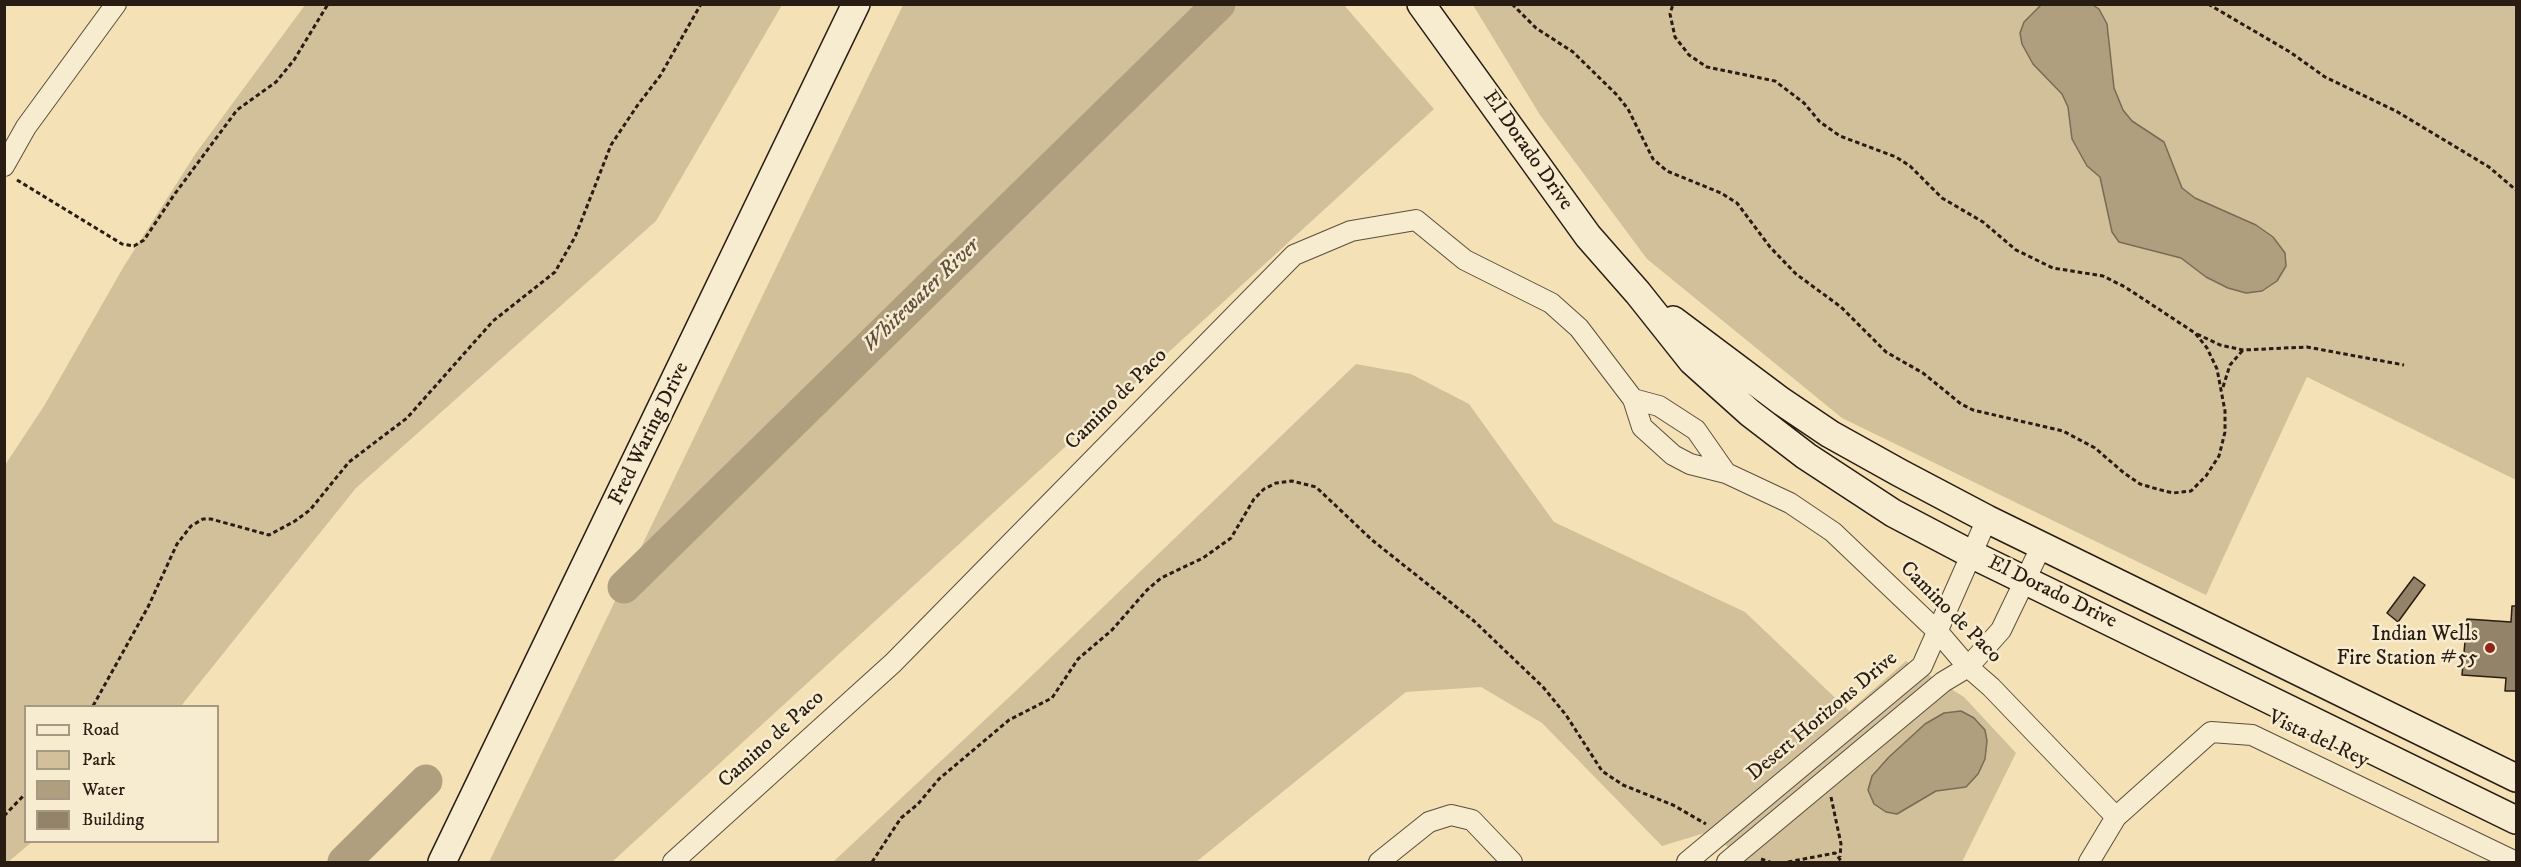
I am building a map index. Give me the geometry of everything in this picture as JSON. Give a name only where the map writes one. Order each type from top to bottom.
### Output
[{"type":"main road","name":"Fred Waring Drive","points":[[442,862],[856,4]]},
{"type":"main road","name":"El Dorado Drive","points":[[1421,4],[1452,43],[1588,236],[1638,293],[1692,361],[1760,420],[1853,488],[1971,554],[2517,820]]},
{"type":"main road","name":"El Dorado Drive","points":[[1638,293],[1781,401],[1830,434],[1987,519],[2517,778]]},
{"type":"main road","points":[[2454,790],[2470,756]]},
{"type":"street","points":[[11,173],[26,127],[116,4]]},
{"type":"street","name":"Camino de Paco","points":[[673,862],[893,663],[1294,255],[1351,231],[1416,220],[1465,260],[1551,303],[1580,328],[1633,399],[1642,427],[1673,455],[1690,464],[1726,473],[1790,503],[1833,532],[1938,632],[1968,667],[1991,687],[2116,818]]},
{"type":"street","name":"Camino de Paco","points":[[1633,399],[1659,406],[1696,430],[1726,473]]},
{"type":"street","name":"Desert Horizons Drive","points":[[1688,862],[1922,666],[1987,519]]},
{"type":"street","points":[[1727,862],[1943,682],[1968,667],[2001,630],[2042,545]]},
{"type":"street","name":"Vista del Rey","points":[[2089,862],[2116,818],[2211,732],[2252,735],[2516,862]]},
{"type":"street","points":[[1379,862],[1429,822],[1451,815],[1472,820],[1512,862]]},
{"type":"path","points":[[11,173],[122,244],[134,246],[144,240],[237,110],[276,82],[294,60],[328,4]]},
{"type":"path","points":[[94,705],[148,607],[177,544],[191,526],[203,519],[211,519],[269,534],[295,521],[310,510],[349,462],[407,418],[493,321],[555,272],[575,237],[611,146],[660,76],[701,4]]},
{"type":"path","points":[[1512,4],[1536,28],[1573,51],[1617,95],[1628,109],[1653,159],[1667,171],[1721,193],[1737,203],[1770,247],[1796,274],[1841,307],[1886,352],[1923,373],[1961,404],[1973,410],[2063,431],[2095,448],[2140,484],[2173,493],[2191,491],[2206,477],[2219,456],[2225,432],[2222,388],[2207,348],[2195,333]]},
{"type":"path","points":[[1673,4],[1670,14],[1675,37],[1689,56],[1707,67],[1775,81],[1804,103],[1820,122],[1840,136],[1896,157],[1910,166],[1942,198],[1983,222],[2016,250],[2053,268],[2103,276],[2125,287],[2195,333],[2220,345],[2243,350],[2307,347],[2404,365]]},
{"type":"path","points":[[2208,4],[2276,44],[2325,77],[2396,111],[2489,167],[2517,190]]},
{"type":"path","points":[[2222,388],[2230,365],[2243,350]]},
{"type":"path","points":[[872,862],[893,828],[939,779],[984,744],[1009,720],[1052,698],[1078,659],[1112,630],[1147,590],[1161,578],[1203,558],[1231,538],[1254,499],[1264,489],[1276,483],[1292,482],[1316,488],[1372,540],[1474,621],[1543,687],[1566,715],[1602,771],[1623,785],[1673,806],[1713,828]]},
{"type":"path","points":[[1825,782],[1834,804],[1842,862]]},
{"type":"path","points":[[4,816],[24,795]]},
{"type":"path","points":[[1788,862],[1835,853],[1840,857]]},
{"type":"green space","points":[[305,5],[782,5],[656,221],[356,488],[182,705],[24,705],[24,843],[31,843],[5,862],[5,465],[44,406],[124,266],[196,153]]},
{"type":"green space","points":[[903,5],[1344,5],[1434,109],[612,862],[489,862]]},
{"type":"green space","points":[[1473,5],[2516,5],[2516,480],[2307,377],[2206,595],[1842,418],[1647,259],[1540,115]]},
{"type":"green space","points":[[1356,364],[1411,374],[1469,404],[1554,522],[1745,612],[1849,711],[1906,661],[1964,697],[2016,753],[1962,862],[1748,862],[1708,832],[1662,846],[1542,723],[1481,687],[1406,692],[1196,862],[833,862],[1021,686]]},
{"type":"water","points":[[2042,4],[2093,5],[2099,9],[2107,24],[2114,88],[2123,110],[2132,121],[2164,142],[2182,188],[2195,198],[2256,225],[2273,237],[2285,253],[2286,266],[2277,281],[2262,291],[2246,293],[2228,288],[2206,277],[2181,258],[2119,242],[2112,232],[2100,177],[2087,166],[2072,139],[2068,107],[2062,94],[2033,64],[2022,44],[2020,33],[2024,22]]},
{"type":"water","points":[[1961,711],[1974,718],[1985,730],[1987,741],[1985,759],[1978,774],[1966,787],[1936,791],[1897,814],[1886,812],[1874,804],[1868,790],[1872,776],[1889,757],[1925,724],[1944,713]]},
{"type":"building","points":[[2414,577],[2425,585],[2398,622],[2387,613]]},
{"type":"building","name":"Indian Wells Fire Station #55","points":[[2512,606],[2516,606],[2516,691],[2505,691],[2506,678],[2462,675],[2467,619],[2511,622]]},
{"type":"waterway","name":"Whitewater River","points":[[624,587],[1219,4]]},
{"type":"waterway","name":"Whitewater River","points":[[344,862],[426,781]]},
{"type":"place","name":"Indian Wells Fire Station #55","points":[[2490,648]]}]
